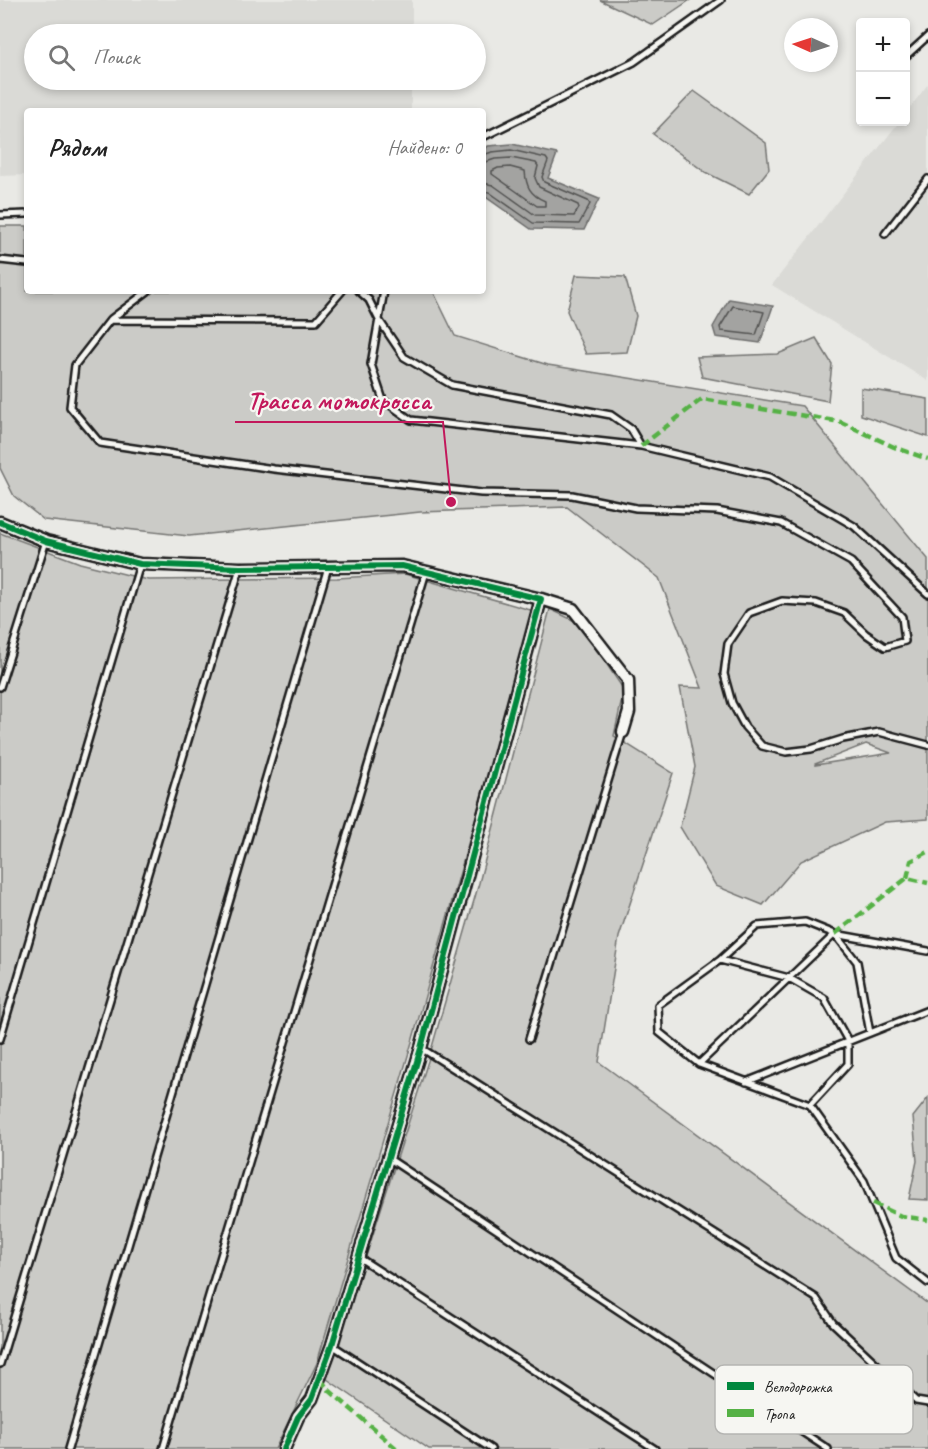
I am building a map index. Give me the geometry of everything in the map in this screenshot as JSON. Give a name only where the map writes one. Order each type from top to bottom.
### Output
[{"type":"street","points":[[0,522],[46,541],[140,564],[240,568],[402,566],[541,599],[573,609],[628,680],[629,712],[623,732]]},
{"type":"street","points":[[284,1449],[298,1417],[312,1399],[332,1345],[421,1048],[541,599]]},
{"type":"lane","points":[[486,136],[634,62],[722,0]]},
{"type":"lane","points":[[910,53],[928,36]]},
{"type":"lane","points":[[885,234],[928,179]]},
{"type":"lane","points":[[0,215],[24,214]]},
{"type":"lane","points":[[0,260],[24,263]]},
{"type":"lane","points":[[144,294],[110,320],[75,365],[70,407],[100,443],[274,469],[481,493],[572,495],[636,508],[717,511],[781,523],[851,562],[902,617],[905,642],[885,647],[844,614],[816,603],[782,601],[748,613],[728,644],[724,674],[732,703],[746,727],[762,746],[786,752],[811,749],[843,739],[879,732],[928,746]]},
{"type":"lane","points":[[110,320],[316,321],[339,294]]},
{"type":"lane","points":[[362,294],[369,300],[379,320],[404,357],[452,385],[611,415],[631,429],[640,446]]},
{"type":"lane","points":[[383,294],[371,364],[383,400],[411,420],[640,446],[770,477],[854,526],[928,594]]},
{"type":"lane","points":[[0,687],[46,541]]},
{"type":"lane","points":[[0,1039],[140,564]]},
{"type":"lane","points":[[68,1449],[328,567]]},
{"type":"lane","points":[[0,1364],[240,568]]},
{"type":"lane","points":[[163,1449],[426,572]]},
{"type":"lane","points":[[529,1039],[623,732]]},
{"type":"lane","points":[[928,951],[835,934],[805,922],[757,926],[720,960],[658,1005],[659,1032],[699,1064],[810,1105],[864,1181],[896,1258],[928,1283]]},
{"type":"lane","points":[[699,1064],[835,934]]},
{"type":"lane","points":[[835,934],[857,962],[870,1033]]},
{"type":"lane","points":[[720,960],[789,978],[824,998],[848,1041],[848,1065],[810,1105]]},
{"type":"lane","points":[[746,1082],[928,1010]]},
{"type":"lane","points":[[421,1048],[816,1298],[833,1323],[878,1365]]},
{"type":"lane","points":[[388,1158],[715,1374]]},
{"type":"lane","points":[[358,1257],[655,1449]]},
{"type":"lane","points":[[332,1345],[491,1449]]},
{"type":"lane","points":[[913,1398],[928,1403]]},
{"type":"lane","points":[[805,1434],[828,1449]]},
{"type":"shaded area","points":[[0,0],[412,0],[412,24],[24,24],[24,90],[411,90],[411,108],[24,108],[24,175],[0,176]]},
{"type":"shaded area","points":[[600,0],[690,0],[653,25]]},
{"type":"shaded area","points":[[928,84],[928,381],[772,285],[896,126],[910,126],[910,108]]},
{"type":"shaded area","points":[[694,91],[766,143],[769,169],[749,194],[705,172],[653,134]]},
{"type":"shaded area","points":[[0,226],[24,226],[24,294],[434,294],[455,336],[548,365],[802,406],[928,559],[928,819],[885,822],[801,861],[763,905],[716,886],[680,827],[695,767],[680,687],[702,688],[659,578],[567,507],[420,512],[189,536],[44,520],[14,496],[0,468]],"holes":[[[866,744],[891,753],[815,765]]]},
{"type":"shaded area","points":[[576,275],[625,277],[636,316],[627,352],[586,354],[567,311]]},
{"type":"shaded area","points":[[816,338],[832,364],[828,401],[702,377],[697,357],[778,354]]},
{"type":"shaded area","points":[[861,388],[928,399],[928,437],[861,415]]},
{"type":"shaded area","points":[[0,533],[80,563],[148,580],[337,578],[405,574],[534,611],[412,1042],[317,1363],[275,1449],[0,1449]]},
{"type":"shaded area","points":[[550,609],[579,623],[624,690],[614,736],[673,773],[619,937],[599,1062],[928,1304],[928,1449],[429,1449],[327,1379],[428,1061],[479,883]]},
{"type":"shaded area","points":[[928,1098],[928,1200],[909,1199],[917,1161],[913,1117]]},
{"type":"water","points":[[512,144],[557,154],[548,178],[599,199],[584,230],[531,229],[486,197],[486,148],[488,146]]},
{"type":"water","points":[[729,299],[773,306],[760,343],[716,337],[713,327]]},
{"type":"marked path","points":[[641,446],[702,399],[841,422],[894,447],[928,459]]},
{"type":"marked path","points":[[907,878],[911,861],[928,852]]},
{"type":"marked path","points":[[835,934],[907,878],[928,883]]},
{"type":"marked path","points":[[873,1203],[901,1216],[928,1220]]},
{"type":"marked path","points":[[320,1379],[329,1390],[397,1449]]},
{"type":"cycle path","points":[[0,522],[46,541],[140,564],[240,568],[402,566],[541,599],[421,1048],[332,1345],[312,1399],[298,1417],[284,1449]]},
{"type":"place","name":"Трасса мотокросса","points":[[451,502]]}]
